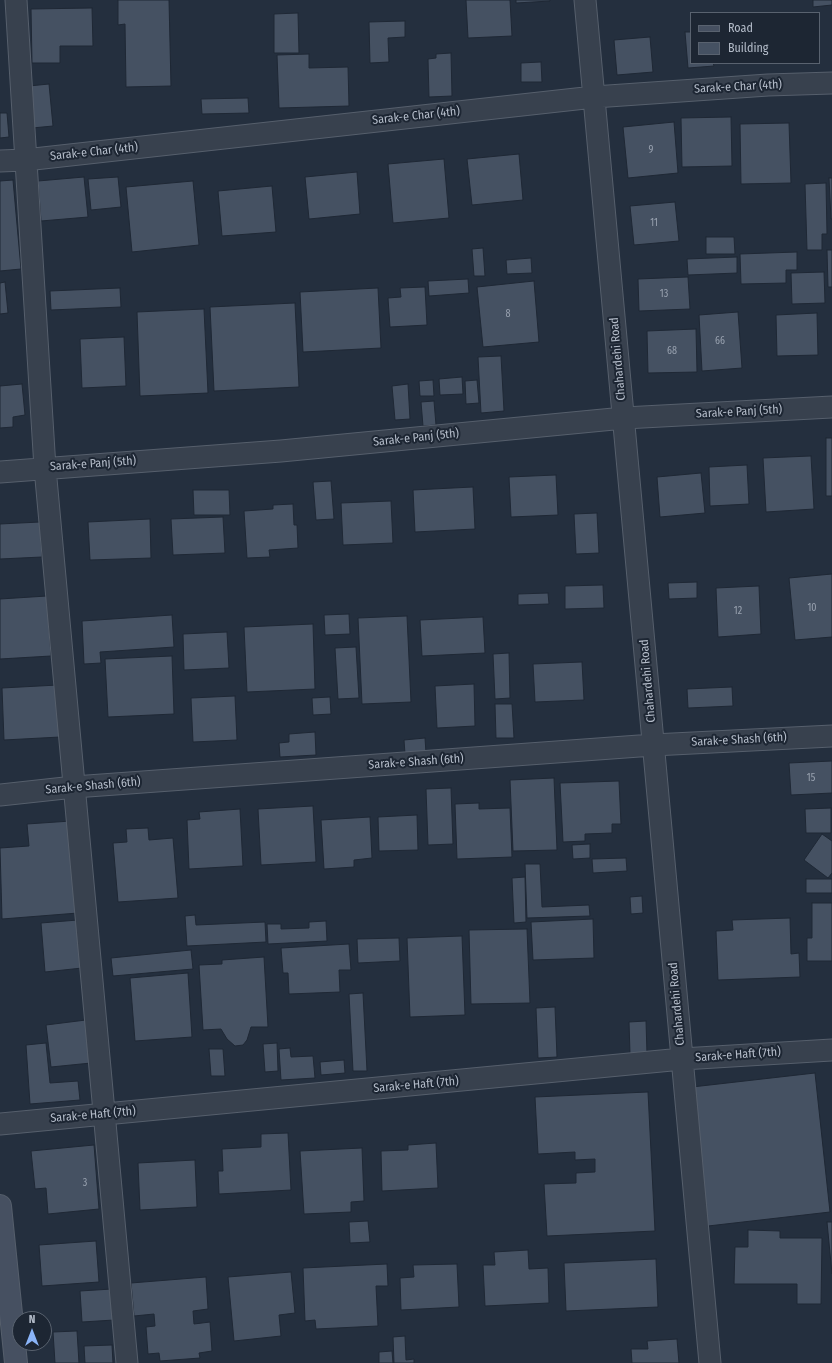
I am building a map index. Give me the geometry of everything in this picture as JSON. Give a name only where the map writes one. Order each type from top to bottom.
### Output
[{"type":"street","points":[[16,0],[45,468],[127,1363]]},
{"type":"street","name":"Chahardehi Road","points":[[585,0],[710,1363]]},
{"type":"street","name":"Sarak-e Char (4th)","points":[[0,161],[25,160],[594,97],[768,85],[832,83]]},
{"type":"street","name":"Sarak-e Panj (5th)","points":[[0,472],[281,452],[624,418],[832,407]]},
{"type":"street","name":"Sarak-e Shash (6th)","points":[[0,795],[74,787],[653,745],[832,736]]},
{"type":"street","name":"Sarak-e Haft (7th)","points":[[0,1124],[682,1059],[832,1050]]},
{"type":"street","points":[[0,1206],[7,1335],[16,1363]]},
{"type":"building","points":[[118,0],[169,0],[171,86],[126,87],[125,24],[118,25]]},
{"type":"building","points":[[466,0],[510,0],[512,36],[468,38]]},
{"type":"building","points":[[516,0],[550,0],[550,1],[516,3]]},
{"type":"building","points":[[813,0],[832,0],[832,5],[813,7]]},
{"type":"building","points":[[92,8],[93,46],[60,46],[60,63],[32,63],[31,9]]},
{"type":"building","points":[[298,13],[299,53],[274,53],[274,14]]},
{"type":"building","points":[[405,21],[405,37],[388,38],[389,62],[370,63],[369,22]]},
{"type":"building","points":[[685,32],[690,32],[690,64],[713,64],[714,66],[688,68]]},
{"type":"building","points":[[650,37],[653,72],[617,75],[614,40]]},
{"type":"building","points":[[451,53],[452,96],[429,97],[428,59],[436,58],[436,54]]},
{"type":"building","points":[[309,54],[309,68],[348,67],[349,106],[279,108],[277,55]]},
{"type":"building","points":[[541,62],[542,82],[521,82],[521,63]]},
{"type":"building","points":[[49,84],[53,126],[32,128],[29,86]]},
{"type":"building","points":[[248,98],[249,113],[202,114],[201,99]]},
{"type":"building","points":[[0,113],[7,113],[9,137],[0,138]]},
{"type":"building","points":[[731,117],[732,166],[682,167],[681,118]]},
{"type":"building","points":[[674,122],[678,173],[628,178],[623,127]]},
{"type":"building","points":[[789,123],[791,183],[741,184],[740,124]]},
{"type":"building","points":[[519,154],[523,200],[472,205],[467,159]]},
{"type":"building","points":[[444,159],[449,218],[393,223],[388,164]]},
{"type":"building","points":[[357,172],[360,214],[309,219],[305,177]]},
{"type":"building","points":[[84,177],[88,217],[41,221],[38,181]]},
{"type":"building","points":[[118,177],[121,207],[91,210],[88,179]]},
{"type":"building","points":[[829,178],[832,178],[832,219],[831,219]]},
{"type":"building","points":[[13,180],[21,269],[0,271],[0,181]]},
{"type":"building","points":[[193,181],[199,245],[132,252],[126,187]]},
{"type":"building","points":[[826,183],[827,234],[822,234],[822,250],[807,250],[805,184]]},
{"type":"building","points":[[272,186],[276,232],[222,236],[218,191]]},
{"type":"building","points":[[675,202],[679,241],[634,245],[630,206]]},
{"type":"building","points":[[706,237],[734,237],[735,254],[706,254]]},
{"type":"building","points":[[483,248],[485,276],[474,276],[472,249]]},
{"type":"building","points":[[827,250],[832,250],[832,287],[828,287]]},
{"type":"building","points":[[797,252],[797,270],[786,270],[786,283],[741,284],[740,254]]},
{"type":"building","points":[[737,257],[737,273],[688,275],[687,259]]},
{"type":"building","points":[[531,258],[532,273],[507,274],[506,260]]},
{"type":"building","points":[[824,272],[825,303],[792,304],[791,273]]},
{"type":"building","points":[[688,277],[690,309],[639,311],[638,279]]},
{"type":"building","points":[[468,279],[469,293],[429,296],[428,281]]},
{"type":"building","points":[[534,281],[539,342],[483,347],[477,287]]},
{"type":"building","points":[[5,282],[8,313],[0,314],[0,283]]},
{"type":"building","points":[[425,287],[427,325],[390,327],[388,298],[401,297],[400,288]]},
{"type":"building","points":[[120,288],[121,307],[51,310],[50,291]]},
{"type":"building","points":[[378,288],[381,348],[303,352],[300,292]]},
{"type":"building","points":[[295,303],[299,387],[214,391],[210,307]]},
{"type":"building","points":[[204,309],[208,393],[140,396],[137,312]]},
{"type":"building","points":[[738,312],[742,368],[702,371],[699,315]]},
{"type":"building","points":[[817,313],[818,355],[777,356],[776,315]]},
{"type":"building","points":[[696,329],[697,372],[648,373],[647,331]]},
{"type":"building","points":[[124,337],[126,386],[82,388],[80,339]]},
{"type":"building","points":[[501,356],[504,411],[481,413],[478,357]]},
{"type":"building","points":[[462,377],[463,394],[440,395],[439,379]]},
{"type":"building","points":[[433,380],[434,396],[420,396],[419,381]]},
{"type":"building","points":[[477,380],[479,403],[466,404],[465,381]]},
{"type":"building","points":[[22,384],[25,415],[13,417],[13,427],[0,428],[0,386]]},
{"type":"building","points":[[408,384],[410,419],[395,420],[392,386]]},
{"type":"building","points":[[434,401],[436,425],[423,426],[421,402]]},
{"type":"building","points":[[826,438],[832,438],[832,496],[826,496]]},
{"type":"building","points":[[811,456],[814,509],[766,512],[763,458]]},
{"type":"building","points":[[747,465],[749,504],[710,506],[709,467]]},
{"type":"building","points":[[701,473],[705,513],[660,517],[657,477]]},
{"type":"building","points":[[556,475],[558,515],[511,517],[509,477]]},
{"type":"building","points":[[331,481],[334,519],[316,520],[313,482]]},
{"type":"building","points":[[473,487],[475,529],[415,532],[413,490]]},
{"type":"building","points":[[193,490],[229,490],[230,515],[194,515]]},
{"type":"building","points":[[391,501],[393,543],[343,545],[341,503]]},
{"type":"building","points":[[293,504],[294,525],[297,525],[298,548],[269,550],[270,557],[247,558],[244,511],[273,509],[273,505]]},
{"type":"building","points":[[597,513],[599,553],[576,554],[574,514]]},
{"type":"building","points":[[223,517],[225,553],[173,555],[171,519]]},
{"type":"building","points":[[150,519],[151,558],[90,560],[88,522]]},
{"type":"building","points":[[40,522],[42,557],[0,559],[0,524]]},
{"type":"building","points":[[832,574],[832,637],[795,640],[789,578]]},
{"type":"building","points":[[697,582],[697,598],[669,599],[668,583]]},
{"type":"building","points":[[603,585],[604,608],[565,609],[565,586]]},
{"type":"building","points":[[759,586],[761,634],[718,637],[716,588]]},
{"type":"building","points":[[548,593],[549,604],[518,605],[518,594]]},
{"type":"building","points":[[47,596],[51,656],[0,659],[0,599]]},
{"type":"building","points":[[349,614],[350,634],[325,635],[324,615]]},
{"type":"building","points":[[172,615],[174,647],[100,652],[101,663],[84,664],[82,621]]},
{"type":"building","points":[[407,616],[411,702],[362,704],[358,618]]},
{"type":"building","points":[[483,617],[485,653],[422,656],[420,620]]},
{"type":"building","points":[[313,624],[315,689],[247,692],[244,627]]},
{"type":"building","points":[[227,632],[229,668],[184,670],[183,634]]},
{"type":"building","points":[[356,647],[359,698],[338,699],[335,648]]},
{"type":"building","points":[[509,653],[510,698],[495,699],[493,654]]},
{"type":"building","points":[[172,656],[174,714],[108,717],[105,659]]},
{"type":"building","points":[[582,662],[584,700],[535,702],[533,664]]},
{"type":"building","points":[[474,684],[475,726],[437,728],[435,686]]},
{"type":"building","points":[[58,685],[60,737],[4,740],[2,688]]},
{"type":"building","points":[[732,687],[733,706],[688,708],[687,689]]},
{"type":"building","points":[[235,696],[237,740],[193,742],[191,698]]},
{"type":"building","points":[[330,697],[331,714],[313,715],[312,698]]},
{"type":"building","points":[[495,704],[512,704],[514,738],[496,738]]},
{"type":"building","points":[[315,732],[316,755],[280,757],[279,743],[289,742],[289,734]]},
{"type":"building","points":[[425,738],[426,753],[405,754],[404,740]]},
{"type":"building","points":[[832,761],[832,793],[791,795],[789,763]]},
{"type":"building","points":[[554,778],[557,850],[513,851],[510,780]]},
{"type":"building","points":[[619,781],[621,824],[612,824],[612,833],[585,834],[585,841],[563,842],[560,783]]},
{"type":"building","points":[[451,788],[453,844],[428,845],[426,789]]},
{"type":"building","points":[[479,803],[479,809],[510,808],[512,857],[457,859],[455,804]]},
{"type":"building","points":[[313,806],[316,862],[261,865],[258,809]]},
{"type":"building","points":[[831,808],[831,833],[806,833],[805,809]]},
{"type":"building","points":[[240,809],[243,866],[189,869],[187,820],[200,819],[199,812]]},
{"type":"building","points":[[417,815],[418,850],[379,851],[378,817]]},
{"type":"building","points":[[370,817],[372,858],[354,860],[354,867],[324,869],[321,820]]},
{"type":"building","points":[[71,821],[78,913],[2,919],[0,848],[29,846],[27,824]]},
{"type":"building","points":[[148,828],[149,840],[173,838],[178,898],[118,902],[113,843],[127,842],[126,829]]},
{"type":"building","points":[[822,834],[832,841],[832,873],[828,878],[804,860]]},
{"type":"building","points":[[590,844],[590,858],[573,859],[572,845]]},
{"type":"building","points":[[626,858],[627,871],[593,873],[592,859]]},
{"type":"building","points":[[525,864],[540,864],[542,907],[589,905],[590,916],[527,918]]},
{"type":"building","points":[[525,877],[526,922],[514,923],[512,878]]},
{"type":"building","points":[[806,879],[832,879],[832,893],[806,893]]},
{"type":"building","points":[[642,896],[643,913],[631,914],[630,897]]},
{"type":"building","points":[[812,903],[832,903],[832,961],[807,961],[807,938],[812,938]]},
{"type":"building","points":[[195,915],[196,925],[265,922],[266,942],[187,946],[185,916]]},
{"type":"building","points":[[790,918],[791,954],[799,953],[800,977],[718,980],[716,931],[733,930],[732,920]]},
{"type":"building","points":[[593,919],[594,958],[533,960],[531,922]]},
{"type":"building","points":[[78,920],[82,968],[45,972],[41,923]]},
{"type":"building","points":[[326,921],[327,941],[268,944],[267,924],[281,924],[281,929],[309,928],[309,922]]},
{"type":"building","points":[[527,929],[530,1003],[471,1004],[469,930]]},
{"type":"building","points":[[462,936],[465,1015],[410,1017],[407,938]]},
{"type":"building","points":[[399,938],[400,961],[358,963],[357,939]]},
{"type":"building","points":[[349,944],[351,970],[339,970],[340,992],[289,994],[288,973],[283,973],[281,948]]},
{"type":"building","points":[[191,950],[193,969],[113,976],[111,958]]},
{"type":"building","points":[[264,957],[268,1027],[251,1027],[247,1040],[243,1045],[235,1046],[227,1039],[221,1029],[203,1030],[199,965],[222,964],[222,960]]},
{"type":"building","points":[[188,973],[192,1037],[135,1041],[130,978]]},
{"type":"building","points":[[363,993],[367,1071],[353,1071],[349,994]]},
{"type":"building","points":[[555,1007],[557,1057],[538,1058],[536,1008]]},
{"type":"building","points":[[86,1020],[91,1063],[51,1067],[46,1025]]},
{"type":"building","points":[[646,1021],[647,1054],[630,1054],[629,1022]]},
{"type":"building","points":[[46,1043],[50,1083],[78,1081],[80,1100],[30,1104],[26,1045]]},
{"type":"building","points":[[277,1043],[278,1071],[265,1072],[263,1044]]},
{"type":"building","points":[[290,1048],[291,1057],[313,1056],[315,1078],[281,1080],[279,1049]]},
{"type":"building","points":[[209,1049],[223,1049],[225,1076],[211,1076]]},
{"type":"building","points":[[344,1060],[345,1073],[321,1075],[320,1062]]},
{"type":"building","points":[[815,1073],[830,1212],[708,1226],[692,1087]]},
{"type":"building","points":[[648,1092],[655,1231],[547,1236],[544,1184],[576,1183],[576,1173],[595,1172],[595,1159],[575,1160],[575,1152],[538,1154],[535,1097]]},
{"type":"building","points":[[288,1133],[291,1190],[219,1194],[218,1171],[223,1171],[222,1149],[261,1147],[261,1134]]},
{"type":"building","points":[[436,1143],[438,1188],[382,1191],[381,1151],[408,1150],[408,1145]]},
{"type":"building","points":[[94,1145],[99,1209],[48,1214],[46,1188],[35,1189],[31,1151]]},
{"type":"building","points":[[362,1148],[364,1201],[351,1202],[351,1212],[304,1214],[300,1151]]},
{"type":"building","points":[[195,1160],[197,1207],[140,1210],[138,1163]]},
{"type":"building","points":[[368,1221],[370,1242],[350,1243],[349,1222]]},
{"type":"building","points":[[827,1222],[832,1222],[832,1274]]},
{"type":"building","points":[[748,1230],[780,1231],[780,1238],[822,1238],[821,1304],[797,1304],[797,1284],[734,1284],[735,1247],[748,1247]]},
{"type":"building","points":[[96,1241],[99,1282],[42,1286],[39,1245]]},
{"type":"building","points":[[528,1250],[529,1269],[548,1268],[549,1303],[485,1306],[483,1265],[495,1265],[494,1252]]},
{"type":"building","points":[[656,1259],[658,1307],[566,1311],[564,1263]]},
{"type":"building","points":[[387,1264],[388,1286],[376,1286],[378,1326],[316,1329],[315,1320],[305,1321],[303,1268]]},
{"type":"building","points":[[457,1264],[459,1307],[401,1310],[400,1278],[414,1277],[413,1265]]},
{"type":"building","points":[[291,1272],[295,1313],[279,1315],[281,1336],[234,1341],[228,1277]]},
{"type":"building","points":[[206,1277],[208,1309],[193,1311],[194,1324],[210,1322],[212,1351],[199,1353],[200,1358],[160,1361],[159,1353],[148,1354],[146,1327],[155,1326],[154,1314],[134,1316],[131,1283]]},
{"type":"building","points":[[112,1289],[114,1320],[82,1322],[80,1291]]},
{"type":"building","points":[[77,1331],[79,1363],[55,1363],[53,1332]]},
{"type":"building","points":[[405,1336],[406,1360],[414,1359],[414,1363],[394,1363],[393,1337]]},
{"type":"building","points":[[677,1339],[679,1363],[632,1363],[631,1349],[648,1349],[647,1341]]},
{"type":"building","points":[[112,1345],[113,1363],[85,1363],[84,1346]]},
{"type":"building","points":[[392,1351],[393,1363],[379,1363],[379,1352]]}]
